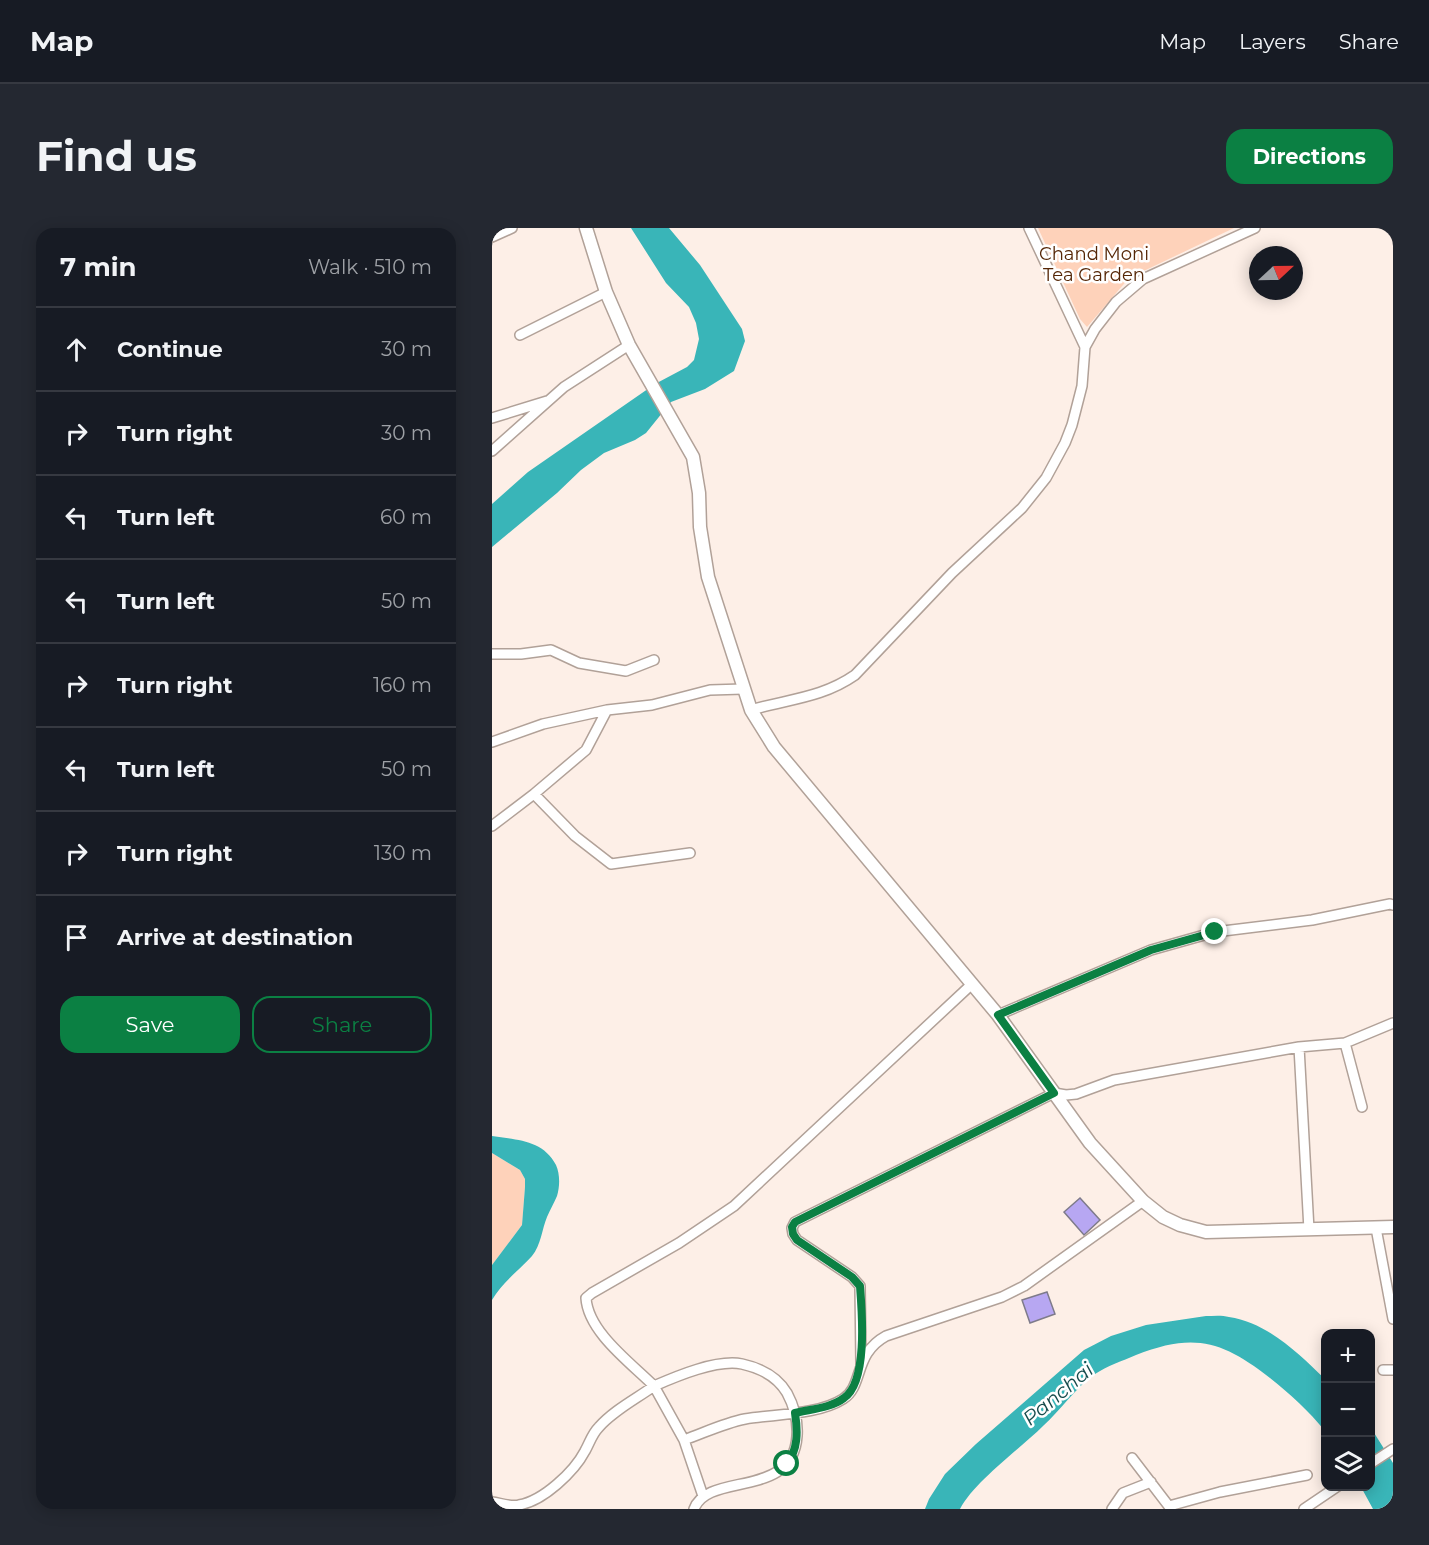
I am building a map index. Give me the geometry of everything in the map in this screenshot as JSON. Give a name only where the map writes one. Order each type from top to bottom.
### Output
[{"type":"street","points":[[492,237],[512,228]]},
{"type":"street","points":[[586,228],[606,292],[629,345],[693,457],[708,577],[751,710],[774,747],[998,1015],[1090,1143],[1143,1201],[1163,1217],[1180,1225],[1206,1232],[1393,1227]]},
{"type":"street","points":[[1029,228],[1085,347]]},
{"type":"street","points":[[751,710],[819,694],[855,675],[952,573],[1022,508],[1046,478],[1061,452],[1072,425],[1082,386],[1085,347],[1095,329],[1116,302],[1133,286],[1153,274],[1255,228]]},
{"type":"street","points":[[520,335],[606,292]]},
{"type":"street","points":[[492,451],[564,387],[629,345]]},
{"type":"street","points":[[492,418],[550,400]]},
{"type":"street","points":[[492,654],[521,654],[551,650],[579,663],[626,671],[654,660]]},
{"type":"street","points":[[492,742],[543,724],[607,710],[652,705],[710,690],[743,689]]},
{"type":"street","points":[[492,826],[586,750],[607,710]]},
{"type":"street","points":[[534,794],[575,836],[611,864],[690,853]]},
{"type":"street","points":[[998,1015],[1151,950],[1215,932],[1312,920],[1393,905]]},
{"type":"street","points":[[703,1496],[684,1440],[654,1386],[599,1331],[587,1308],[586,1298],[679,1243],[734,1206],[972,984]]},
{"type":"street","points":[[861,1364],[860,1286],[852,1277],[797,1240],[792,1227],[795,1222],[1054,1093],[1076,1094],[1114,1080],[1299,1047],[1345,1043],[1393,1023]]},
{"type":"street","points":[[1345,1043],[1362,1107]]},
{"type":"street","points":[[1299,1047],[1310,1230]]},
{"type":"street","points":[[684,1440],[744,1419],[795,1413],[836,1403],[853,1389],[861,1364],[874,1342],[1002,1297],[1024,1286],[1143,1201]]},
{"type":"street","points":[[1376,1228],[1393,1319]]},
{"type":"street","points":[[492,1502],[518,1506],[536,1499],[568,1475],[585,1452],[598,1427],[654,1386],[710,1366],[738,1363],[758,1368],[776,1379],[786,1392],[795,1413],[798,1428],[793,1456],[780,1472],[703,1496],[694,1509]]},
{"type":"street","points":[[1375,1461],[1393,1449]]},
{"type":"street","points":[[1132,1458],[1170,1508],[1220,1492],[1307,1475]]},
{"type":"street","points":[[1112,1509],[1123,1493],[1151,1482]]},
{"type":"street","points":[[1304,1509],[1331,1491]]},
{"type":"green space","name":"Chand Moni Tea Garden","points":[[1038,228],[1234,228],[1129,278],[1087,327],[1080,319]]},
{"type":"green space","points":[[492,1153],[520,1170],[525,1179],[525,1187],[522,1225],[492,1265]]},
{"type":"water","points":[[631,228],[669,228],[700,265],[742,329],[745,341],[734,371],[705,389],[671,402],[646,433],[604,453],[581,470],[492,547],[492,504],[528,472],[655,384],[687,367],[694,360],[699,339],[696,323],[689,307],[666,283]]},
{"type":"water","points":[[492,1136],[520,1140],[544,1150],[556,1165],[559,1188],[535,1252],[492,1300],[492,1265],[522,1225],[525,1179],[520,1170],[492,1153]]},
{"type":"water","name":"Panchai","points":[[1206,1316],[1226,1316],[1243,1320],[1269,1332],[1321,1375],[1321,1427],[1285,1390],[1253,1365],[1222,1348],[1191,1342],[1175,1344],[1136,1355],[1095,1374],[1043,1426],[976,1487],[960,1509],[925,1509],[945,1474],[1084,1350],[1111,1336],[1146,1325]]},
{"type":"water","points":[[1375,1434],[1393,1463],[1393,1509],[1373,1509],[1363,1491],[1375,1491]]},
{"type":"building","points":[[1080,1198],[1100,1220],[1084,1235],[1064,1212]]},
{"type":"building","points":[[1047,1292],[1055,1314],[1030,1323],[1022,1300]]},
{"type":"route","points":[[787,1464],[793,1456],[797,1443],[798,1428],[795,1413],[836,1403],[846,1397],[853,1389],[861,1364],[860,1286],[852,1277],[797,1240],[792,1227],[795,1222],[1054,1093],[998,1015],[1151,950],[1215,932]]}]
